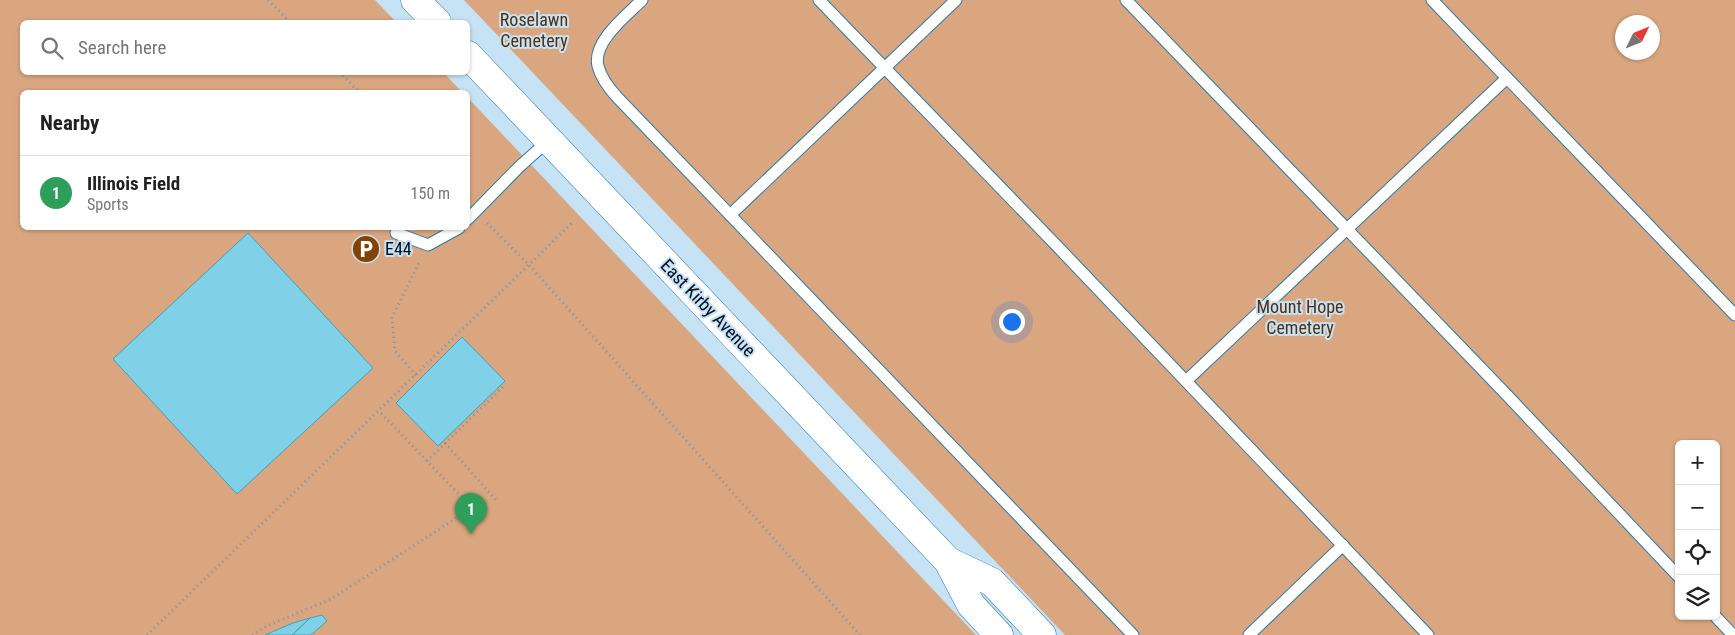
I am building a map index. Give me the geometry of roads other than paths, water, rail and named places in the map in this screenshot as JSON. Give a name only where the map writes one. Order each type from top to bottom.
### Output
[{"type":"main road","points":[[415,0],[435,20]]},
{"type":"main road","name":"East Kirby Avenue","points":[[470,57],[948,561],[971,605],[999,635]]},
{"type":"main road","name":"East Kirby Avenue","points":[[948,561],[992,582],[1042,635]]},
{"type":"lane","points":[[642,0],[617,23],[601,44],[598,65],[605,82],[616,96],[1133,635]]},
{"type":"lane","points":[[819,0],[1428,635]]},
{"type":"lane","points":[[730,215],[956,0]]},
{"type":"lane","points":[[1126,0],[1504,392],[1676,575]]},
{"type":"lane","points":[[1432,0],[1735,315]]},
{"type":"lane","points":[[1186,381],[1507,78]]},
{"type":"lane","points":[[472,215],[548,140]]},
{"type":"lane","points":[[396,233],[428,245],[455,230]]},
{"type":"lane","points":[[1249,635],[1343,545]]},
{"type":"lane","points":[[1719,620],[1733,635]]},
{"type":"place","name":"E44","points":[[366,249]]},
{"type":"place","name":"Illinois Field","points":[[471,534]]},
{"type":"park label","name":"Roselawn Cemetery","points":[[534,30]]},
{"type":"park label","name":"Mount Hope Cemetery","points":[[1300,317]]}]
